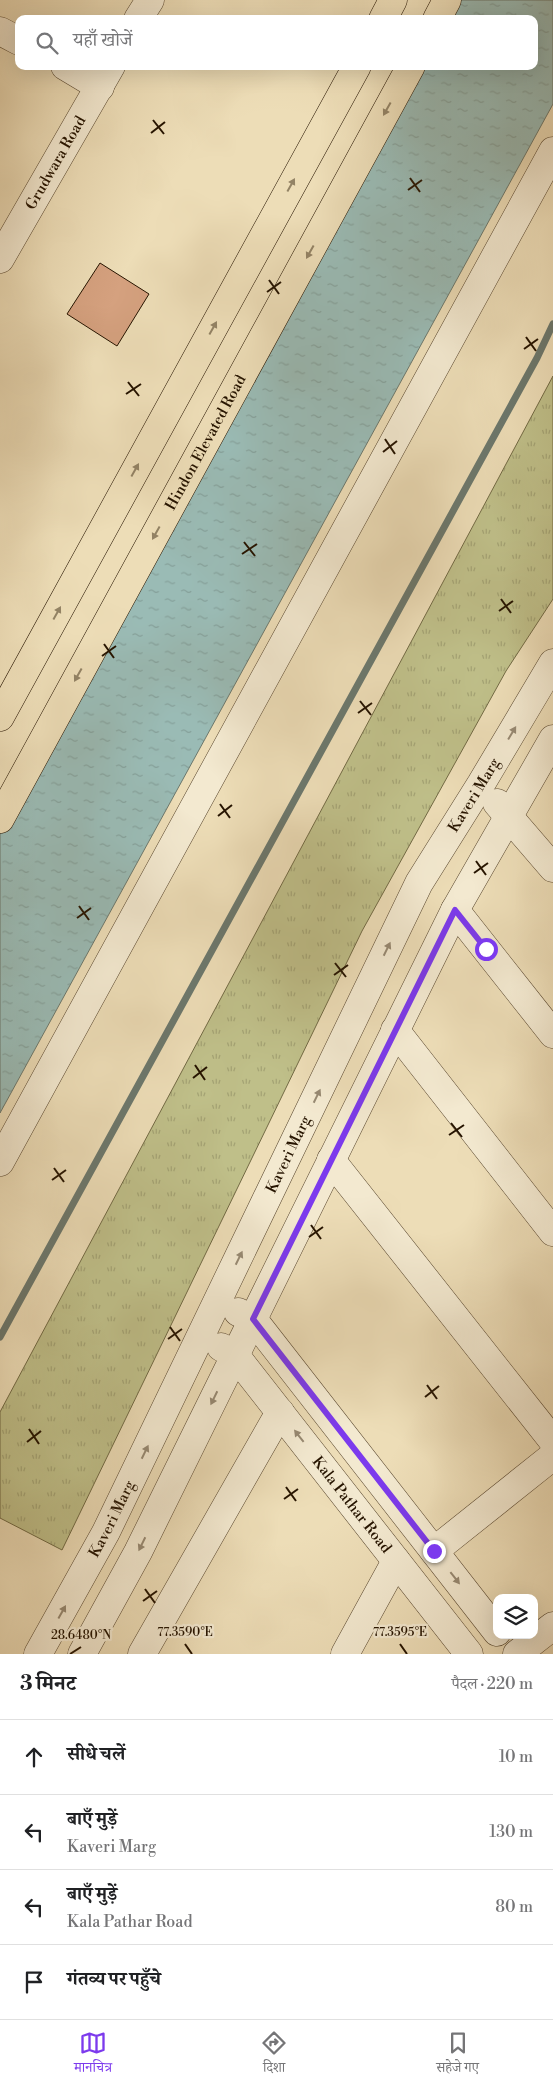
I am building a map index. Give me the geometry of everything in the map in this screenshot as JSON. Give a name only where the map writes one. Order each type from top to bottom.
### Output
[{"type":"highway","points":[[385,15],[393,0]]},
{"type":"highway","points":[[439,15],[447,0]]},
{"type":"highway","points":[[0,717],[355,70]]},
{"type":"highway","name":"Hindon Elevated Road","points":[[0,819],[409,70]]},
{"type":"street","points":[[81,70],[106,76]]},
{"type":"street","name":"Grudwara Road","points":[[0,259],[9,223],[106,76]]},
{"type":"street","points":[[0,1162],[553,151]]},
{"type":"street","name":"Kaveri Marg","points":[[38,1654],[106,1532],[419,883],[553,663]]},
{"type":"street","points":[[82,1654],[138,1552],[455,910],[553,739]]},
{"type":"street","points":[[481,784],[553,868]]},
{"type":"street","points":[[455,910],[553,1034]]},
{"type":"street","points":[[395,1030],[553,1232]]},
{"type":"street","points":[[331,1160],[553,1442]]},
{"type":"street","points":[[218,1302],[253,1319],[493,1627]]},
{"type":"street","points":[[201,1337],[236,1355]]},
{"type":"street","name":"Kala Pathar Road","points":[[236,1355],[469,1654]]},
{"type":"street","points":[[142,1654],[280,1412]]},
{"type":"street","points":[[434,1551],[553,1456]]},
{"type":"street","points":[[345,1654],[396,1561]]},
{"type":"street","points":[[503,1639],[516,1654],[553,1626]]},
{"type":"green space","points":[[553,376],[553,599],[506,671],[362,931],[62,1550],[0,1518],[0,1412]]},
{"type":"water","points":[[436,0],[553,0],[553,104],[0,1113],[0,794],[398,70],[538,70],[538,15],[428,15]]},
{"type":"building","points":[[100,263],[149,294],[117,346],[67,314]]},
{"type":"waterway","points":[[0,1337],[537,358],[553,324]]},
{"type":"route","points":[[434,1551],[253,1319],[455,910],[486,949]]}]
